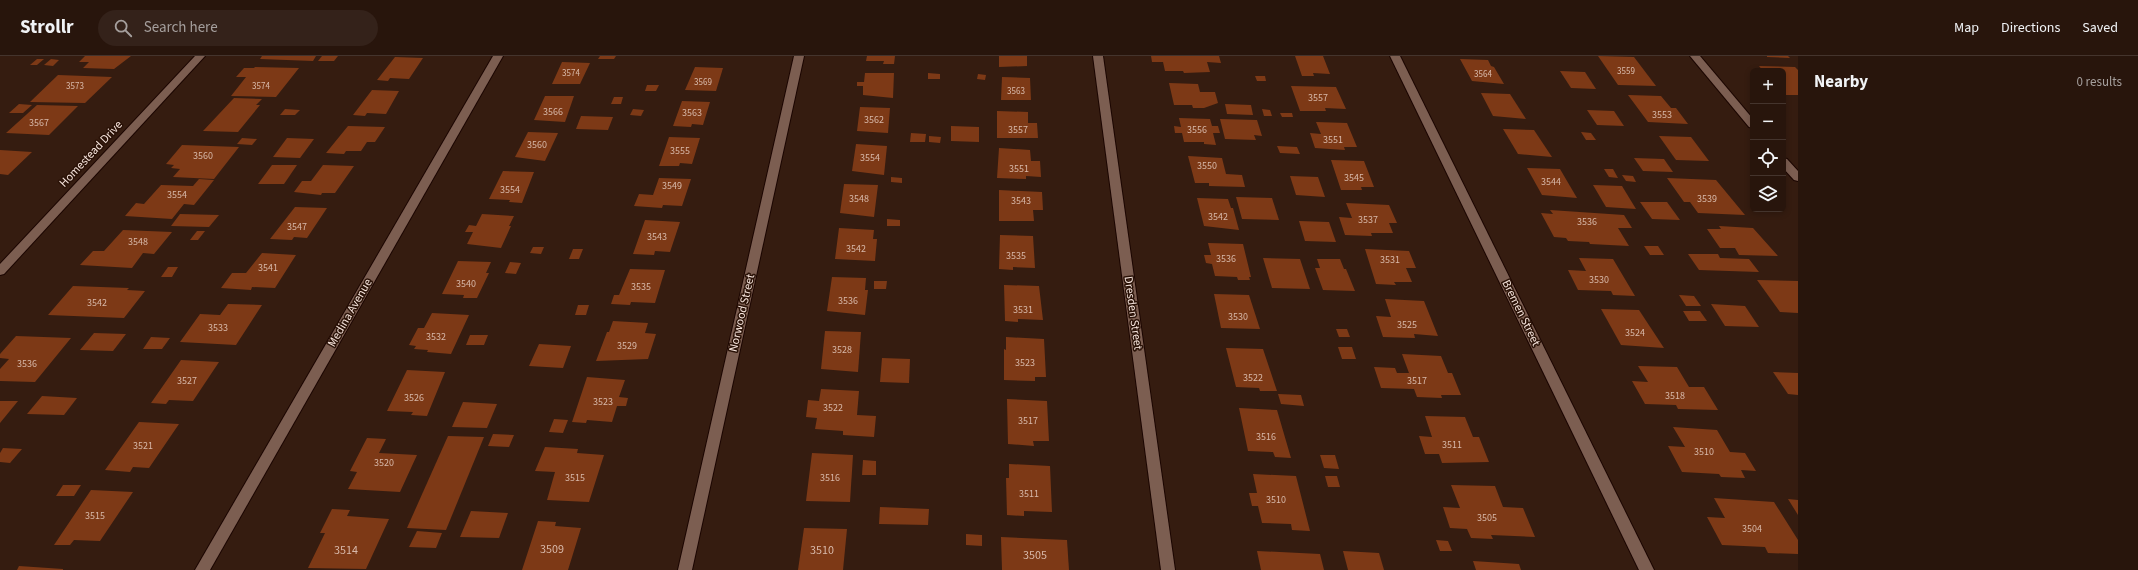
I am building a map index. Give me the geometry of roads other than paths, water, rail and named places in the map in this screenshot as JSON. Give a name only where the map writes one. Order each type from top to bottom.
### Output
[{"type":"street","name":"Homestead Drive","points":[[0,271],[200,56]]},
{"type":"street","name":"Medina Avenue","points":[[202,570],[498,56]]},
{"type":"street","name":"Norwood Street","points":[[685,570],[799,56]]},
{"type":"street","name":"Dresden Street","points":[[1098,56],[1168,570]]},
{"type":"street","name":"Bremen Street","points":[[1395,56],[1646,570]]},
{"type":"street","points":[[1695,56],[1750,121]]},
{"type":"street","points":[[1786,164],[1798,178]]}]
